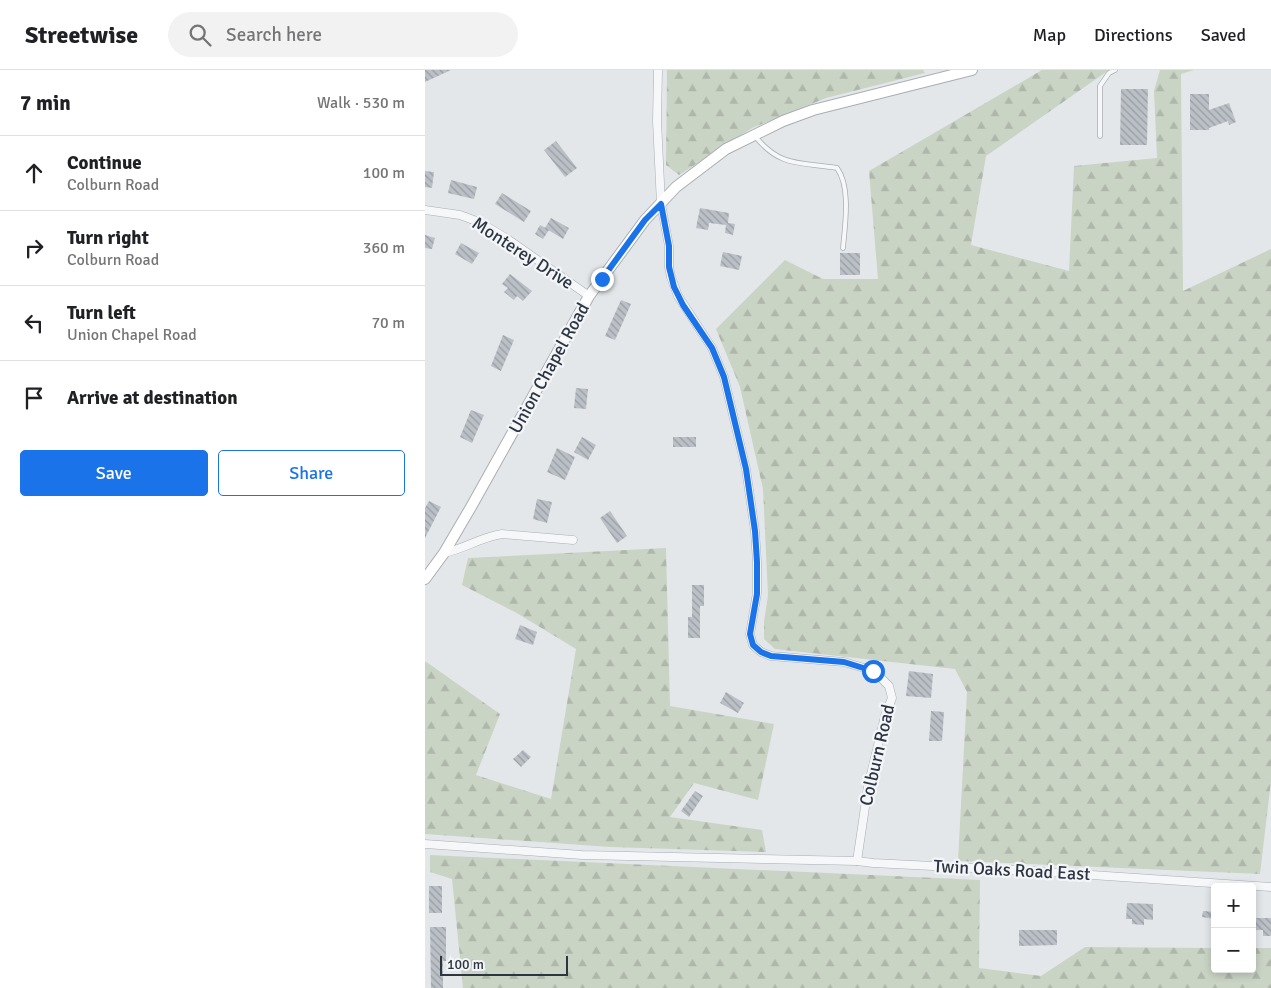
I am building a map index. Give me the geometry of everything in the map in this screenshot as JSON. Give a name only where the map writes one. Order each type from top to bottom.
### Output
[{"type":"street","points":[[658,70],[657,121],[661,204]]},
{"type":"street","name":"Union Chapel Road","points":[[425,579],[444,553],[589,296],[625,245],[676,187],[727,149],[754,135],[813,110],[972,70]]},
{"type":"street","name":"Colburn Road","points":[[661,204],[669,246],[669,267],[674,287],[683,305],[712,348],[724,377],[746,469],[755,531],[757,562],[757,594],[750,634],[753,645],[761,652],[771,656],[844,662],[873,671],[889,686],[892,698],[885,716],[868,787],[857,861]]},
{"type":"street","name":"Monterey Drive","points":[[425,210],[459,214],[479,222],[506,238],[589,296]]},
{"type":"street","points":[[444,553],[458,550],[491,536],[501,534],[573,540]]},
{"type":"street","name":"Twin Oaks Road East","points":[[425,844],[582,855],[857,861],[1271,887]]},
{"type":"lane","points":[[1100,136],[1100,86],[1109,73],[1115,70]]},
{"type":"lane","points":[[754,135],[768,151],[786,160],[814,166],[837,168],[843,180],[845,194],[843,248]]},
{"type":"green space","points":[[667,70],[923,70],[925,73],[826,98],[752,128],[679,175],[666,165]]},
{"type":"green space","points":[[1042,70],[1109,70],[986,156],[971,245],[1069,271],[1074,166],[1157,158],[1154,91],[1160,70],[1194,70],[1181,74],[1183,291],[1271,249],[1271,781],[1260,874],[958,861],[967,692],[955,669],[775,649],[764,639],[764,622],[768,595],[763,489],[740,387],[716,329],[785,260],[823,279],[878,279],[869,171]]},
{"type":"green space","points":[[666,548],[670,706],[774,724],[758,800],[694,783],[670,817],[762,830],[766,852],[610,847],[425,834],[425,661],[500,714],[476,775],[551,799],[576,649],[515,612],[462,585],[468,558]]},
{"type":"green space","points":[[430,855],[980,880],[979,968],[1041,976],[1085,947],[1211,948],[1211,973],[1256,973],[1256,948],[1271,948],[1271,988],[463,988],[452,879],[430,872]]},
{"type":"building","points":[[425,70],[451,70],[425,82]]},
{"type":"building","points":[[1121,89],[1148,89],[1147,145],[1120,145]]},
{"type":"building","points":[[1190,94],[1209,94],[1209,110],[1229,103],[1236,122],[1229,125],[1228,121],[1209,128],[1209,130],[1190,130]]},
{"type":"building","points":[[556,141],[577,168],[565,177],[544,150]]},
{"type":"building","points":[[425,171],[434,172],[432,188],[425,187]]},
{"type":"building","points":[[451,180],[477,187],[474,199],[448,193]]},
{"type":"building","points":[[502,193],[531,211],[524,222],[495,204]]},
{"type":"building","points":[[700,208],[729,213],[728,223],[735,224],[733,235],[725,233],[726,225],[709,223],[708,230],[696,228]]},
{"type":"building","points":[[551,218],[569,228],[563,239],[545,228]]},
{"type":"building","points":[[540,225],[549,230],[543,239],[535,234]]},
{"type":"building","points":[[425,235],[435,238],[432,249],[425,248]]},
{"type":"building","points":[[461,243],[479,253],[472,264],[455,254]]},
{"type":"building","points":[[723,252],[742,256],[739,270],[720,266]]},
{"type":"building","points":[[840,253],[860,253],[860,275],[840,275]]},
{"type":"building","points":[[510,274],[532,291],[523,301],[517,296],[514,300],[504,292],[508,288],[502,284]]},
{"type":"building","points":[[621,300],[631,304],[615,340],[605,336]]},
{"type":"building","points":[[503,335],[514,340],[501,371],[491,366]]},
{"type":"building","points":[[576,388],[588,389],[586,409],[574,408]]},
{"type":"building","points":[[471,410],[484,415],[472,443],[460,437]]},
{"type":"building","points":[[582,437],[596,445],[588,460],[574,452]]},
{"type":"building","points":[[673,437],[696,437],[696,447],[673,447]]},
{"type":"building","points":[[557,448],[575,457],[565,480],[547,472]]},
{"type":"building","points":[[537,499],[552,502],[547,523],[533,519]]},
{"type":"building","points":[[429,501],[441,507],[425,538],[425,508]]},
{"type":"building","points":[[610,511],[627,536],[617,543],[600,518]]},
{"type":"building","points":[[692,585],[704,585],[704,606],[700,606],[700,638],[688,638],[688,617],[692,617]]},
{"type":"building","points":[[520,625],[537,632],[533,645],[515,639]]},
{"type":"building","points":[[909,671],[933,674],[931,698],[906,696]]},
{"type":"building","points":[[726,692],[744,703],[738,713],[720,703]]},
{"type":"building","points":[[931,711],[944,712],[942,741],[929,741]]},
{"type":"building","points":[[523,750],[531,757],[521,767],[513,759]]},
{"type":"building","points":[[695,791],[703,796],[689,817],[681,811]]},
{"type":"building","points":[[429,886],[442,886],[442,913],[429,913]]},
{"type":"building","points":[[1127,903],[1153,904],[1153,920],[1144,919],[1144,925],[1132,924],[1132,919],[1126,919]]},
{"type":"building","points":[[1203,911],[1211,912],[1211,918],[1202,917]]},
{"type":"building","points":[[1256,918],[1271,918],[1271,936],[1263,936],[1263,930],[1256,930]]},
{"type":"building","points":[[430,927],[446,927],[446,961],[443,961],[443,988],[431,988]]},
{"type":"building","points":[[1019,930],[1057,930],[1057,945],[1019,946]]},
{"type":"route","points":[[602,279],[625,245],[661,204],[669,246],[669,267],[674,287],[683,305],[712,348],[724,377],[746,469],[755,531],[757,562],[757,594],[750,634],[753,645],[761,652],[771,656],[844,662],[873,671]]}]
